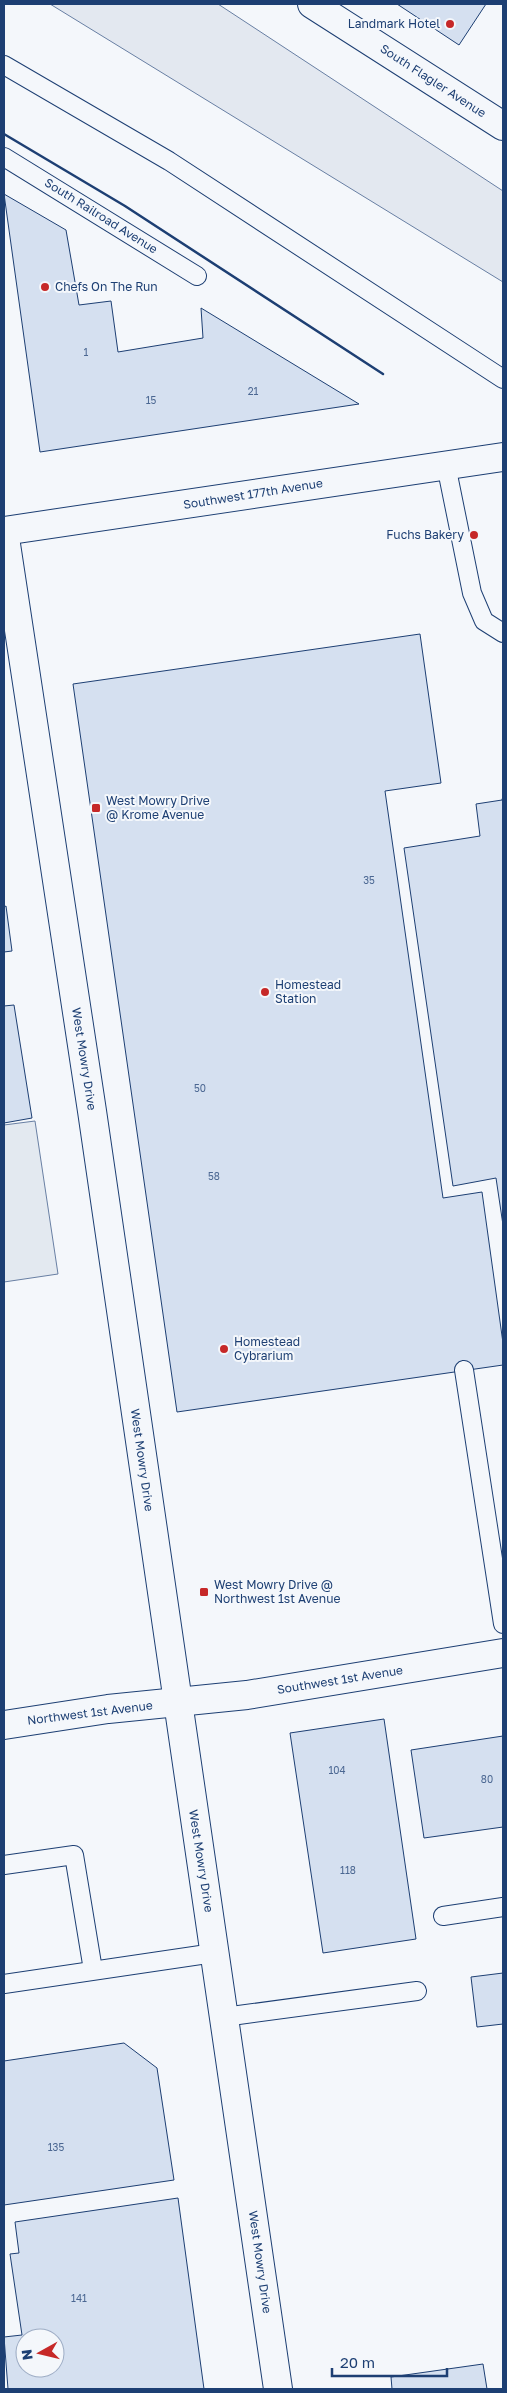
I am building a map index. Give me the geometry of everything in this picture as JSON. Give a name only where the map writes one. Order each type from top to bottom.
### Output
[{"type":"street","name":"South Flagler Avenue","points":[[312,4],[500,118]]},
{"type":"street","name":"Southwest 177th Avenue","points":[[4,531],[503,458]]},
{"type":"street","name":"West Mowry Drive","points":[[4,531],[92,1111],[278,2389]]},
{"type":"street","name":"Southwest 1st Avenue","points":[[177,1703],[246,1695],[503,1653]]},
{"type":"street","name":"Northwest 1st Avenue","points":[[4,1725],[108,1709],[177,1703]]},
{"type":"lane","points":[[4,65],[82,109],[193,176],[503,379]]},
{"type":"lane","name":"South Railroad Avenue","points":[[4,157],[197,276]]},
{"type":"lane","points":[[446,465],[472,593],[484,621],[503,633]]},
{"type":"lane","points":[[464,1370],[503,1624]]},
{"type":"lane","points":[[4,1865],[74,1855],[93,1970]]},
{"type":"lane","points":[[443,1916],[503,1907]]},
{"type":"lane","points":[[4,1984],[214,1953]]},
{"type":"lane","points":[[224,2017],[417,1991]]},
{"type":"shaded area","points":[[50,4],[218,4],[503,191],[503,282]]},
{"type":"shaded area","points":[[35,1121],[58,1274],[4,1282],[4,1125]]},
{"type":"building","name":"Landmark Hotel","points":[[397,4],[486,4],[459,45]]},
{"type":"building","points":[[4,194],[66,230],[79,305],[111,301],[118,352],[203,338],[201,308],[359,404],[40,452]]},
{"type":"building","name":"Homestead Station","points":[[420,634],[441,783],[385,791],[443,1198],[482,1192],[503,1343],[503,1365],[177,1412],[73,684]]},
{"type":"building","points":[[503,796],[503,1225],[496,1178],[453,1186],[404,848],[480,836],[476,804],[502,800]]},
{"type":"building","points":[[6,906],[12,951],[4,952],[4,907]]},
{"type":"building","points":[[14,1005],[32,1118],[4,1123],[4,1006]]},
{"type":"building","points":[[384,1719],[416,1939],[323,1953],[290,1733]]},
{"type":"building","points":[[503,1736],[503,1827],[424,1838],[411,1750]]},
{"type":"building","points":[[503,1973],[503,2024],[477,2027],[471,1977]]},
{"type":"building","points":[[124,2043],[157,2068],[174,2180],[4,2205],[4,2061]]},
{"type":"building","points":[[178,2198],[204,2389],[8,2389],[4,2337],[15,2336],[15,2378],[65,2378],[65,2328],[21,2328],[10,2254],[19,2253],[15,2222]]},
{"type":"building","points":[[483,2364],[487,2389],[392,2389],[391,2377]]},
{"type":"wall","points":[[4,134],[125,206],[383,374]]},
{"type":"place","name":"Landmark Hotel","points":[[450,24]]},
{"type":"place","name":"Chefs On The Run","points":[[45,287]]},
{"type":"place","name":"Fuchs Bakery","points":[[474,535]]},
{"type":"place","name":"West Mowry Drive @ Krome Avenue","points":[[96,808]]},
{"type":"place","name":"Homestead Station","points":[[265,992]]},
{"type":"place","name":"Homestead Cybrarium","points":[[224,1349]]},
{"type":"place","name":"West Mowry Drive @ Northwest 1st Avenue","points":[[204,1592]]}]
